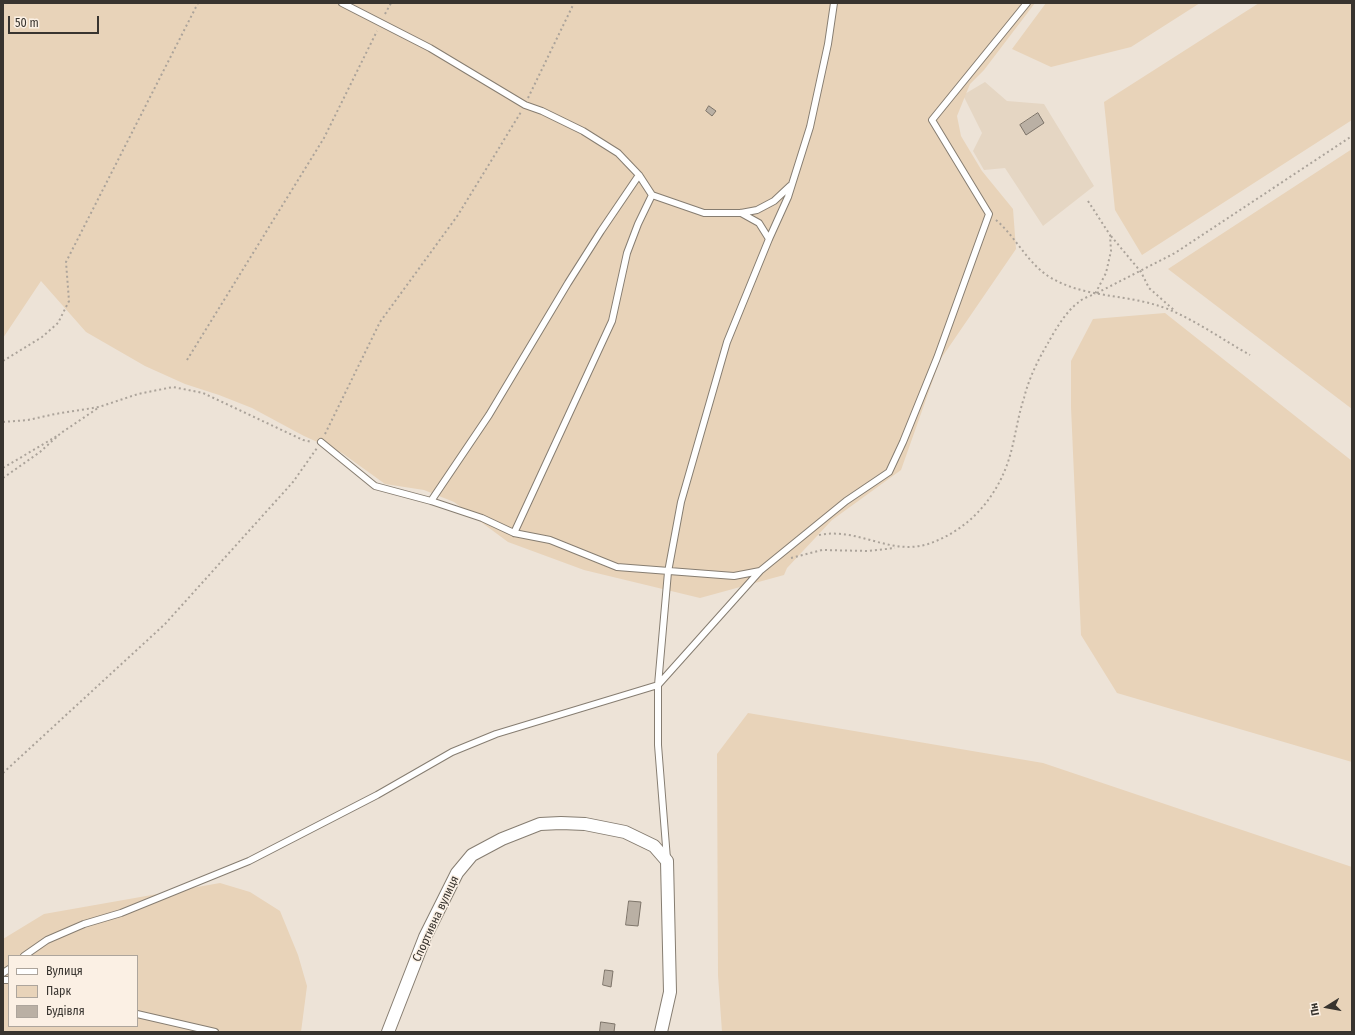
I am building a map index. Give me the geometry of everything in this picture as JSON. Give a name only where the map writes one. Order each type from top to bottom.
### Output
[{"type":"street","name":"Спортивна вулиця","points":[[388,1032],[425,937],[457,873],[472,856],[502,839],[540,824],[561,822],[585,824],[625,832],[654,846],[667,861]]},
{"type":"street","points":[[661,1032],[670,992],[667,861]]},
{"type":"lane","points":[[342,3],[430,48],[525,105],[542,110],[583,131],[618,153],[639,175],[652,195],[704,213],[741,213],[757,210],[774,201],[792,185]]},
{"type":"lane","points":[[667,861],[658,745],[658,686],[668,572],[681,502],[727,342],[792,185],[810,127],[828,44],[834,3]]},
{"type":"lane","points":[[25,955],[47,940],[84,924],[121,913],[248,861],[464,747],[496,734],[658,686],[760,571],[846,501],[889,472],[903,442],[937,358],[989,214],[932,120],[1027,3]]},
{"type":"lane","points":[[431,501],[489,415],[592,244],[639,175]]},
{"type":"lane","points":[[514,533],[612,321],[627,253],[638,224],[652,195]]},
{"type":"lane","points":[[741,213],[759,223],[769,239]]},
{"type":"lane","points":[[321,442],[375,486],[431,501],[482,518],[514,533],[550,540],[617,567],[734,576],[760,571]]},
{"type":"lane","points":[[138,1014],[215,1032]]},
{"type":"path","points":[[3,361],[42,337],[58,323],[69,301],[66,262],[198,3]]},
{"type":"path","points":[[187,360],[324,138],[391,3]]},
{"type":"path","points":[[3,774],[165,624],[292,482],[321,442],[380,322],[458,215],[525,105],[574,3]]},
{"type":"path","points":[[788,559],[822,550],[868,551],[927,544],[941,539],[967,524],[985,505],[999,484],[1008,462],[1023,398],[1038,359],[1054,330],[1078,302],[1141,272],[1176,253],[1352,136]]},
{"type":"path","points":[[1088,202],[1110,235],[1141,272],[1149,288],[1178,314]]},
{"type":"path","points":[[989,214],[1000,224],[1028,258],[1048,275],[1069,287],[1095,294],[1131,298],[1156,305],[1178,314],[1250,355]]},
{"type":"path","points":[[1095,294],[1106,273],[1111,251],[1110,235]]},
{"type":"path","points":[[3,422],[28,420],[99,407],[138,394],[174,387],[185,388],[203,393],[303,440],[313,443],[321,442]]},
{"type":"path","points":[[3,468],[61,434],[99,407]]},
{"type":"path","points":[[3,478],[40,452],[61,434]]},
{"type":"path","points":[[800,539],[822,534],[850,534],[897,548]]},
{"type":"shaded area","points":[[985,82],[1007,101],[1044,104],[1094,186],[1043,226],[1005,168],[984,170],[973,151],[982,133],[963,95]]},
{"type":"green space","points":[[3,3],[1035,3],[984,70],[970,84],[957,116],[961,136],[982,171],[1013,209],[1016,249],[940,360],[901,470],[832,520],[787,568],[784,575],[700,598],[584,570],[508,542],[454,502],[424,490],[385,484],[342,453],[304,436],[252,408],[185,384],[145,366],[86,332],[41,281],[3,338]]},
{"type":"green space","points":[[1046,3],[1200,3],[1131,47],[1051,67],[1012,49]]},
{"type":"green space","points":[[1259,3],[1352,3],[1352,120],[1142,255],[1115,210],[1104,102]]},
{"type":"green space","points":[[1352,149],[1352,409],[1168,269]]},
{"type":"green space","points":[[1165,313],[1352,461],[1352,762],[1117,693],[1081,635],[1071,407],[1071,361],[1093,319]]},
{"type":"green space","points":[[748,713],[1043,763],[1352,867],[1352,1032],[722,1032],[718,975],[717,754]]},
{"type":"green space","points":[[220,883],[250,892],[280,911],[298,955],[307,986],[301,1032],[3,1032],[3,939],[44,914]]},
{"type":"building","points":[[709,106],[716,111],[712,116],[706,111]]},
{"type":"building","points":[[1038,113],[1044,123],[1026,135],[1020,125]]},
{"type":"building","points":[[629,901],[641,902],[638,926],[626,925]]},
{"type":"building","points":[[605,970],[613,971],[611,987],[603,985]]},
{"type":"building","points":[[601,1022],[615,1024],[614,1032],[600,1032]]}]
